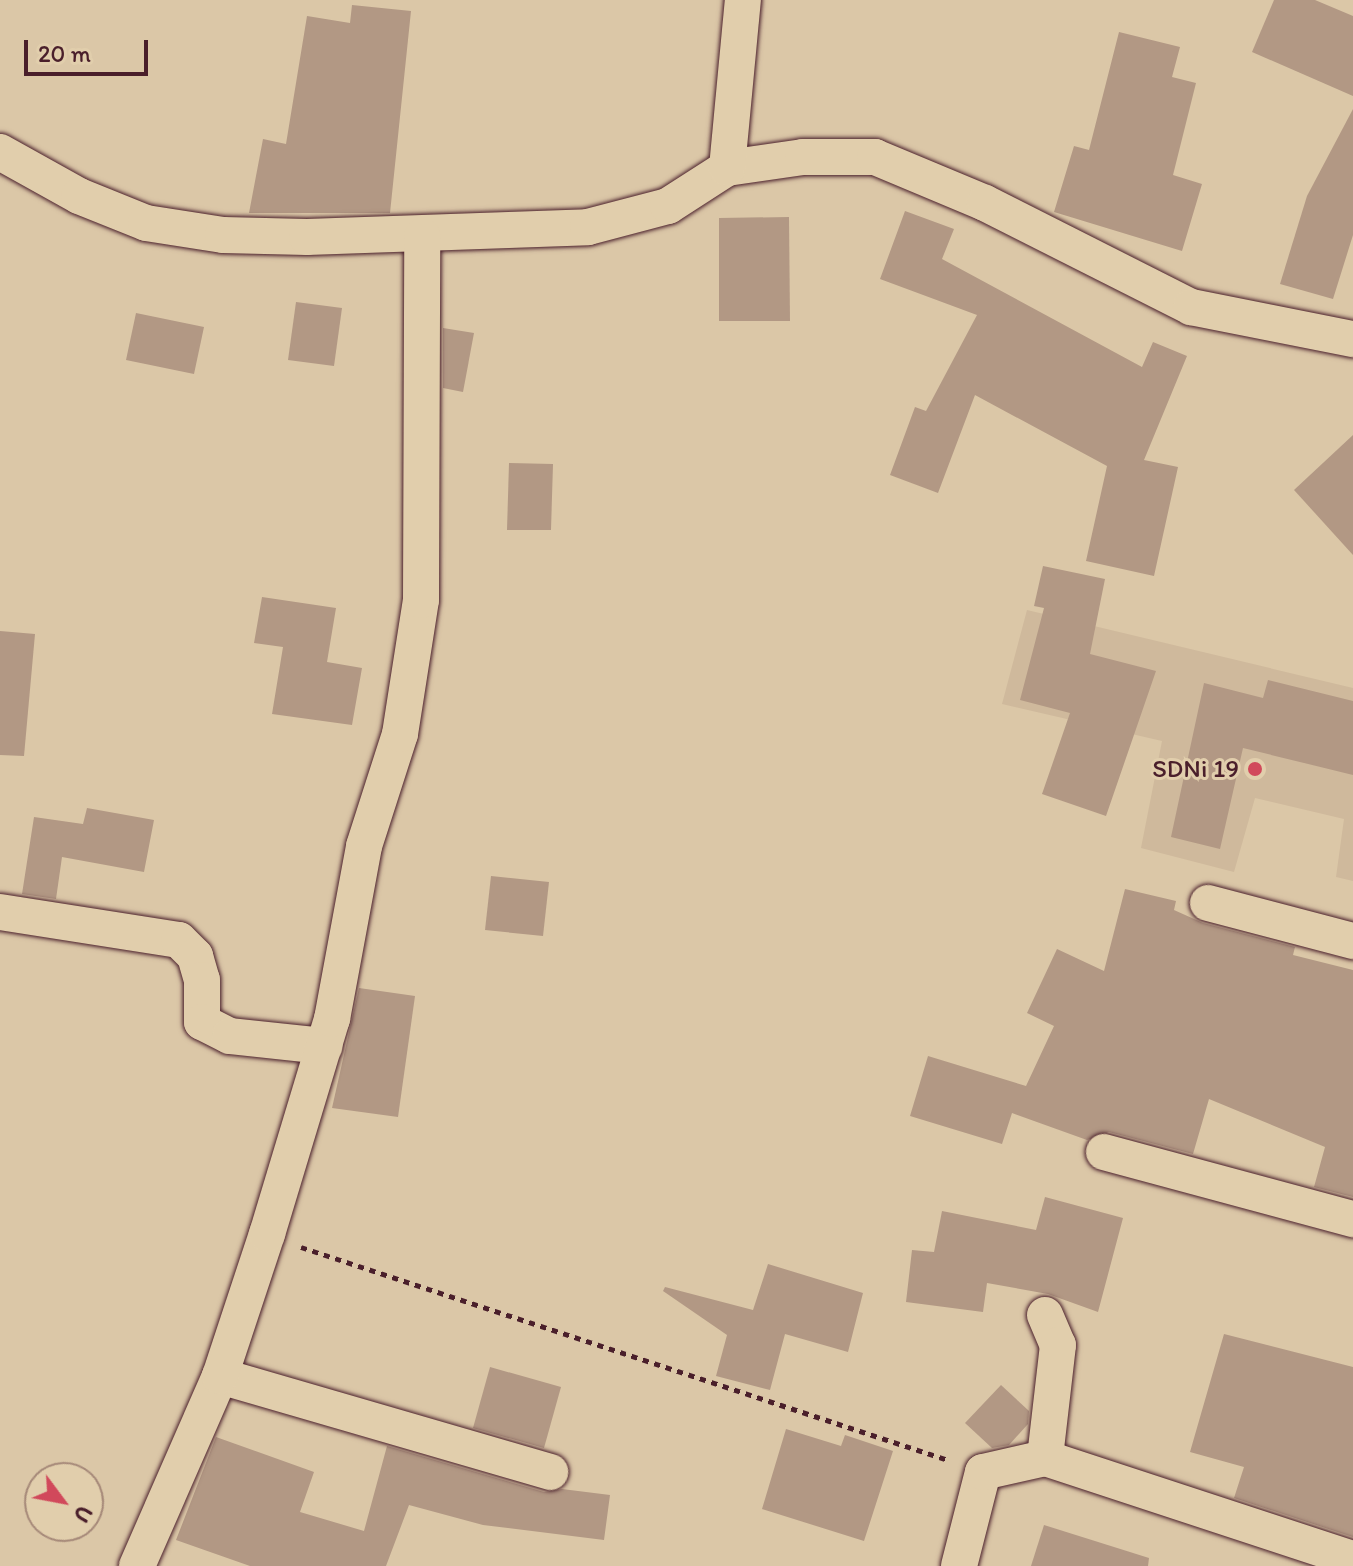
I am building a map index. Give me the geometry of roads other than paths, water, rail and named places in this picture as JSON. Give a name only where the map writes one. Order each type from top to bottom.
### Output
[{"type":"street","points":[[727,168],[743,0]]},
{"type":"street","points":[[0,152],[79,196],[146,223],[223,235],[422,236],[588,227],[668,206],[727,168],[803,157],[875,157],[985,203],[1191,307],[1353,339]]},
{"type":"street","points":[[137,1566],[220,1376],[267,1234],[324,1046],[364,846],[400,734],[421,600],[422,236]]},
{"type":"street","points":[[1208,903],[1353,941]]},
{"type":"street","points":[[0,912],[179,940],[195,956],[202,980],[202,1022],[230,1036],[324,1046]]},
{"type":"street","points":[[1104,1152],[1353,1219]]},
{"type":"street","points":[[1045,1315],[1058,1345],[1045,1458]]},
{"type":"street","points":[[220,1376],[550,1472]]},
{"type":"street","points":[[959,1566],[983,1472],[1045,1458],[1353,1559]]},
{"type":"place","name":"SDNi 19","points":[[1255,769]]}]
